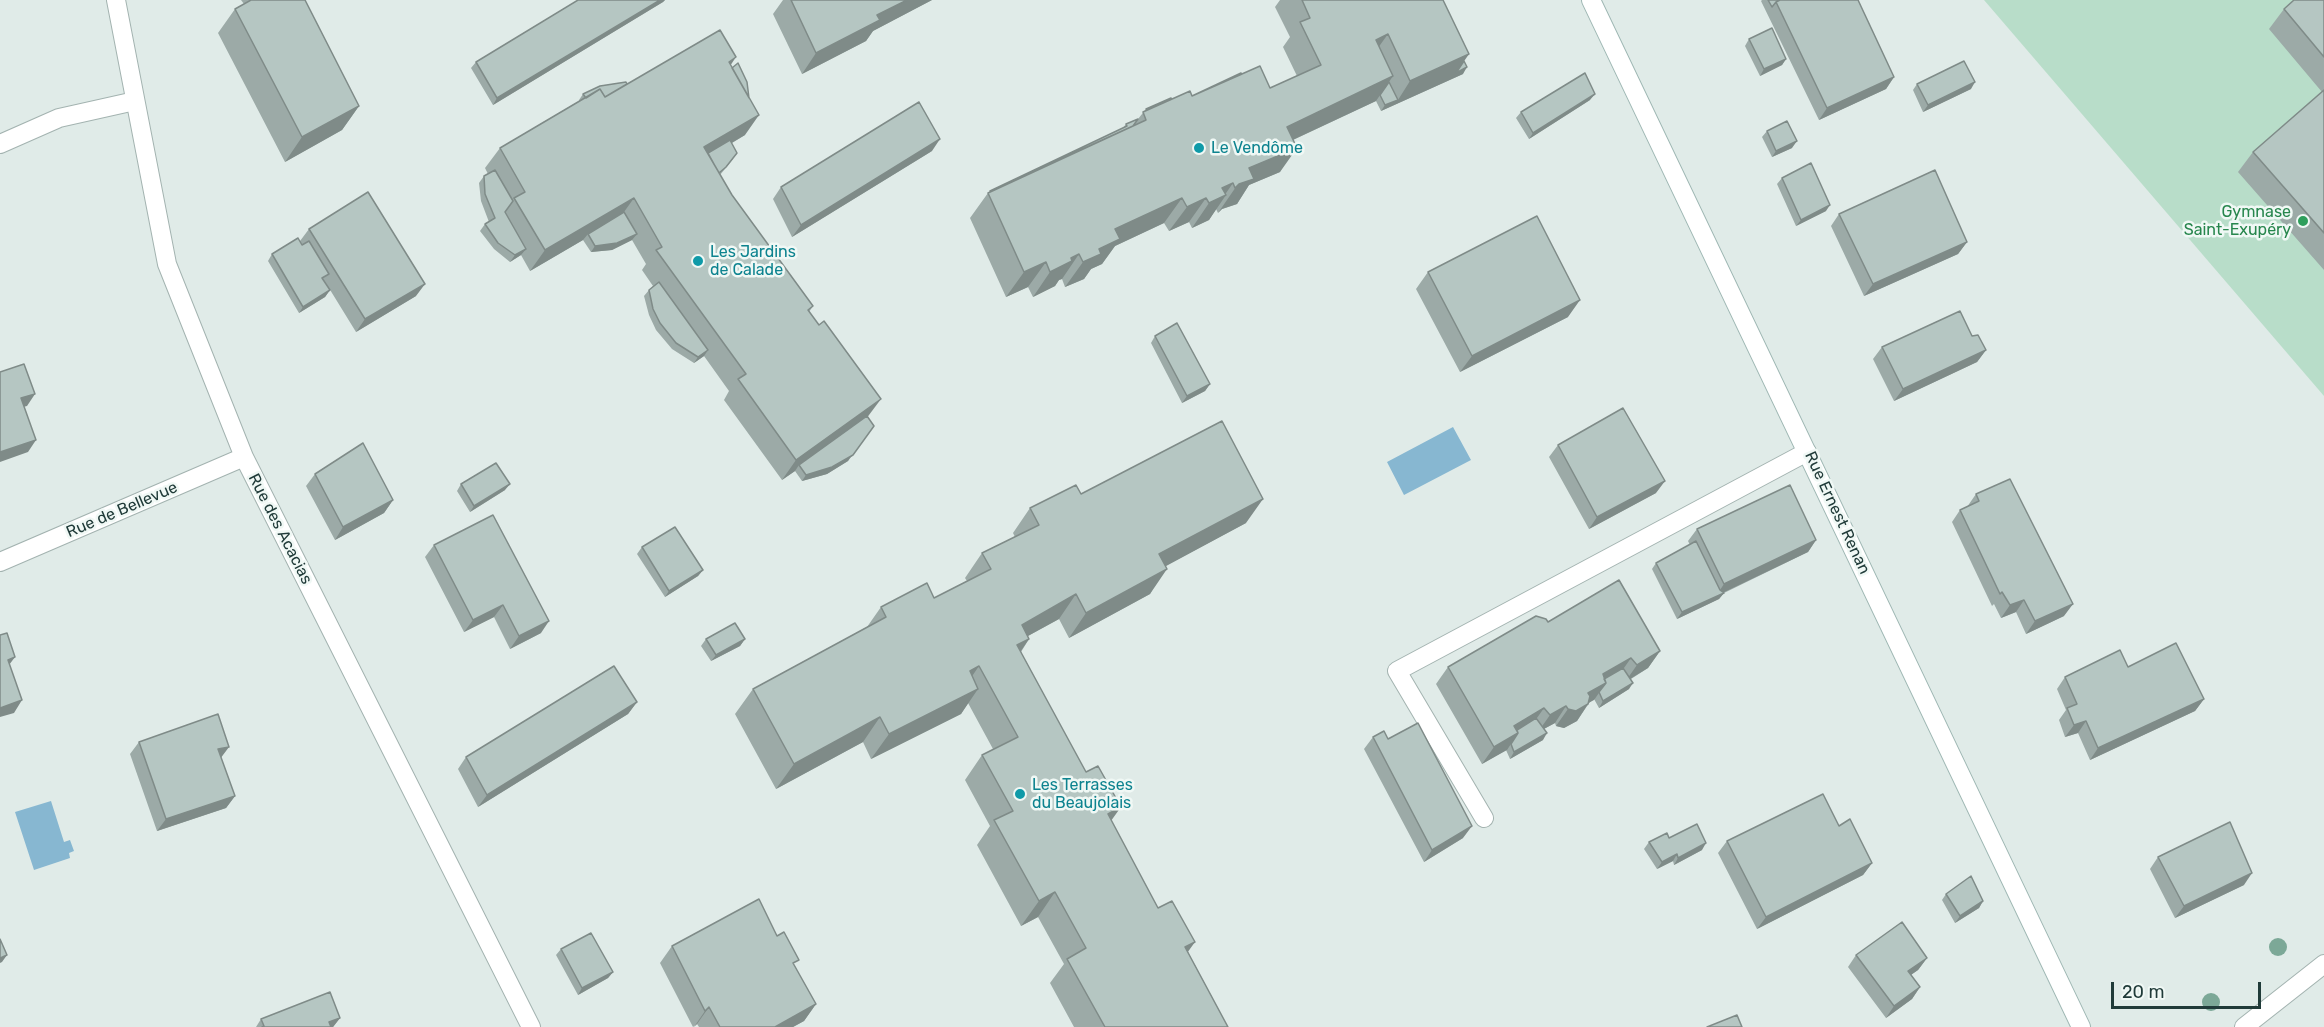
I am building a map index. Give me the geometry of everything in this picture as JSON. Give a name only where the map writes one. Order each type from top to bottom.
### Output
[{"type":"street","name":"Rue des Acacias","points":[[116,0],[167,264],[244,457],[531,1027]]},
{"type":"street","name":"Rue Ernest Renan","points":[[1591,0],[2081,1027]]},
{"type":"street","points":[[0,144],[59,118],[135,101]]},
{"type":"street","points":[[1484,818],[1397,671],[1808,452]]},
{"type":"street","name":"Rue de Bellevue","points":[[0,562],[244,457]]},
{"type":"street","points":[[2244,1027],[2324,964]]},
{"type":"green space","points":[[1984,0],[2324,0],[2324,396]]},
{"type":"water","points":[[1453,427],[1471,460],[1404,495],[1387,462]]},
{"type":"water","points":[[51,801],[64,842],[70,840],[74,851],[69,853],[70,858],[34,870],[15,812]]},
{"type":"building","points":[[251,0],[305,0],[359,106],[302,137],[235,9]]},
{"type":"building","points":[[578,0],[660,0],[497,98],[476,62]]},
{"type":"building","points":[[791,0],[907,0],[877,15],[880,20],[816,53]]},
{"type":"building","name":"Le Vendôme","points":[[1302,0],[1443,0],[1469,54],[1410,81],[1388,34],[1376,40],[1393,76],[1287,127],[1297,148],[1249,168],[1254,179],[1239,184],[1235,188],[1233,183],[1222,188],[1226,195],[1209,203],[1206,198],[1187,207],[1182,198],[1115,229],[1120,239],[1099,249],[1101,254],[1083,262],[1079,254],[1071,258],[1072,261],[1050,272],[1046,262],[1024,272],[988,193],[1146,120],[1143,112],[1190,91],[1192,96],[1260,66],[1270,88],[1321,65],[1300,22],[1310,18]]},
{"type":"building","points":[[1768,0],[1780,0],[1772,7]]},
{"type":"building","points":[[1780,0],[1858,0],[1894,77],[1827,108],[1776,2]]},
{"type":"building","points":[[2294,0],[2324,0],[2324,57],[2284,9]]},
{"type":"building","points":[[1772,28],[1786,59],[1764,69],[1749,39]]},
{"type":"building","name":"Les Jardins de Calade","points":[[720,30],[736,57],[729,62],[759,115],[704,147],[732,195],[813,306],[808,310],[819,325],[824,321],[881,399],[796,460],[738,379],[746,374],[656,250],[662,247],[634,198],[545,250],[514,198],[525,192],[500,148],[600,89],[605,97]]},
{"type":"building","points":[[1464,61],[1467,67],[1456,73]]},
{"type":"building","points":[[1964,61],[1975,82],[1928,105],[1917,84]]},
{"type":"building","points":[[738,63],[747,82],[749,98],[732,68]]},
{"type":"building","points":[[1241,73],[1242,74],[1192,96]]},
{"type":"building","points":[[1585,73],[1595,94],[1533,133],[1521,112]]},
{"type":"building","points":[[626,82],[627,84],[605,97],[600,89],[586,98],[583,94],[600,86]]},
{"type":"building","points":[[1389,82],[1398,100],[1385,105],[1380,95]]},
{"type":"building","name":"Gymnase Saint-Exupéry","points":[[2324,90],[2324,233],[2253,152]]},
{"type":"building","points":[[1171,98],[1172,99],[1146,109]]},
{"type":"building","points":[[919,102],[940,139],[801,225],[781,187]]},
{"type":"building","points":[[1138,119],[1133,126],[990,191],[1127,126],[1126,124]]},
{"type":"building","points":[[1787,121],[1797,141],[1776,151],[1767,131]]},
{"type":"building","points":[[730,140],[737,153],[719,173],[708,153]]},
{"type":"building","points":[[1811,163],[1830,205],[1801,220],[1782,178]]},
{"type":"building","points":[[495,170],[513,201],[505,212],[526,249],[515,255],[498,243],[485,224],[495,218],[485,194],[484,176]]},
{"type":"building","points":[[1935,170],[1967,242],[1873,284],[1839,214]]},
{"type":"building","points":[[368,192],[425,284],[365,319],[309,229]]},
{"type":"building","points":[[624,212],[637,234],[617,243],[595,246],[588,234]]},
{"type":"building","points":[[1537,216],[1580,300],[1472,356],[1428,272]]},
{"type":"building","points":[[298,238],[302,245],[309,241],[329,274],[322,278],[330,290],[303,307],[272,254]]},
{"type":"building","points":[[659,282],[708,350],[698,357],[676,343],[660,323],[653,309],[649,290]]},
{"type":"building","points":[[1960,311],[1972,336],[1978,335],[1986,350],[1903,389],[1882,347]]},
{"type":"building","points":[[1177,323],[1210,384],[1187,396],[1155,336]]},
{"type":"building","points":[[24,364],[35,394],[21,398],[36,440],[0,452],[0,372]]},
{"type":"building","points":[[1623,408],[1665,481],[1597,517],[1558,445]]},
{"type":"building","points":[[867,416],[874,426],[853,455],[832,467],[806,475],[799,465]]},
{"type":"building","points":[[1222,421],[1263,499],[1159,554],[1167,569],[1086,613],[1076,594],[1022,625],[1029,639],[1017,645],[1086,772],[1098,766],[1121,807],[1108,814],[1158,908],[1172,901],[1195,942],[1185,947],[1228,1027],[1105,1027],[1067,959],[1086,948],[1055,892],[1039,901],[994,820],[1013,811],[982,755],[1018,737],[979,666],[970,671],[978,689],[889,734],[880,717],[794,764],[753,689],[886,617],[881,607],[927,583],[934,598],[991,569],[982,553],[1039,525],[1030,508],[1076,485],[1081,494]]},
{"type":"building","points":[[363,443],[393,500],[343,527],[315,474]]},
{"type":"building","points":[[496,463],[510,484],[474,506],[461,484]]},
{"type":"building","points":[[2010,479],[2073,604],[2035,621],[2024,600],[2010,605],[2002,592],[2000,594],[1960,510],[1979,501],[1976,494]]},
{"type":"building","points":[[1790,485],[1816,540],[1724,584],[1697,529]]},
{"type":"building","points":[[493,515],[549,621],[519,636],[503,605],[473,620],[434,545]]},
{"type":"building","points":[[675,527],[703,570],[669,591],[642,547]]},
{"type":"building","points":[[1696,541],[1720,590],[1724,593],[1682,612],[1656,563]]},
{"type":"building","points":[[1619,580],[1660,651],[1637,665],[1631,658],[1603,674],[1606,683],[1588,693],[1590,696],[1588,704],[1576,711],[1566,706],[1550,715],[1544,708],[1514,726],[1518,733],[1494,747],[1448,667],[1536,616],[1548,622]]},
{"type":"building","points":[[735,623],[745,639],[716,655],[706,639]]},
{"type":"building","points":[[7,633],[15,657],[8,660],[22,700],[0,708],[0,635]]},
{"type":"building","points":[[2176,643],[2204,699],[2098,748],[2086,721],[2074,725],[2067,708],[2077,704],[2065,677],[2120,650],[2128,667]]},
{"type":"building","points":[[614,666],[637,702],[487,795],[466,757]]},
{"type":"building","points":[[1623,668],[1633,683],[1603,701],[1599,692],[1606,683],[1604,679]]},
{"type":"building","points":[[218,714],[229,747],[218,749],[235,796],[166,819],[139,742]]},
{"type":"building","points":[[1536,718],[1547,733],[1514,752],[1511,744],[1518,733],[1517,730]]},
{"type":"building","points":[[1418,723],[1472,826],[1432,850],[1373,737],[1384,731],[1388,739]]},
{"type":"building","points":[[1823,794],[1839,826],[1850,819],[1872,863],[1766,917],[1727,841]]},
{"type":"building","points":[[2230,822],[2252,873],[2184,906],[2158,857]]},
{"type":"building","points":[[1697,824],[1706,843],[1678,858],[1677,854],[1662,862],[1649,842],[1667,833],[1669,838]]},
{"type":"building","points":[[1971,876],[1983,901],[1960,916],[1946,894]]},
{"type":"building","points":[[759,899],[777,936],[784,932],[799,960],[793,963],[816,1004],[775,1027],[720,1027],[709,1007],[705,1011],[672,946]]},
{"type":"building","points":[[1902,922],[1927,958],[1908,971],[1920,987],[1894,1006],[1856,955]]},
{"type":"building","points":[[591,933],[613,972],[582,988],[561,949]]},
{"type":"building","points":[[0,939],[7,955],[0,958]]},
{"type":"building","points":[[330,992],[340,1018],[329,1022],[331,1027],[262,1027],[264,1026],[261,1019]]},
{"type":"building","points":[[1737,1015],[1742,1027],[1707,1027]]},
{"type":"place","name":"Le Vendôme","points":[[1199,148]]},
{"type":"place","name":"Gymnase Saint-Exupéry","points":[[2303,221]]},
{"type":"place","name":"Les Jardins de Calade","points":[[698,261]]},
{"type":"place","name":"Les Terrasses du Beaujolais","points":[[1020,794]]}]
